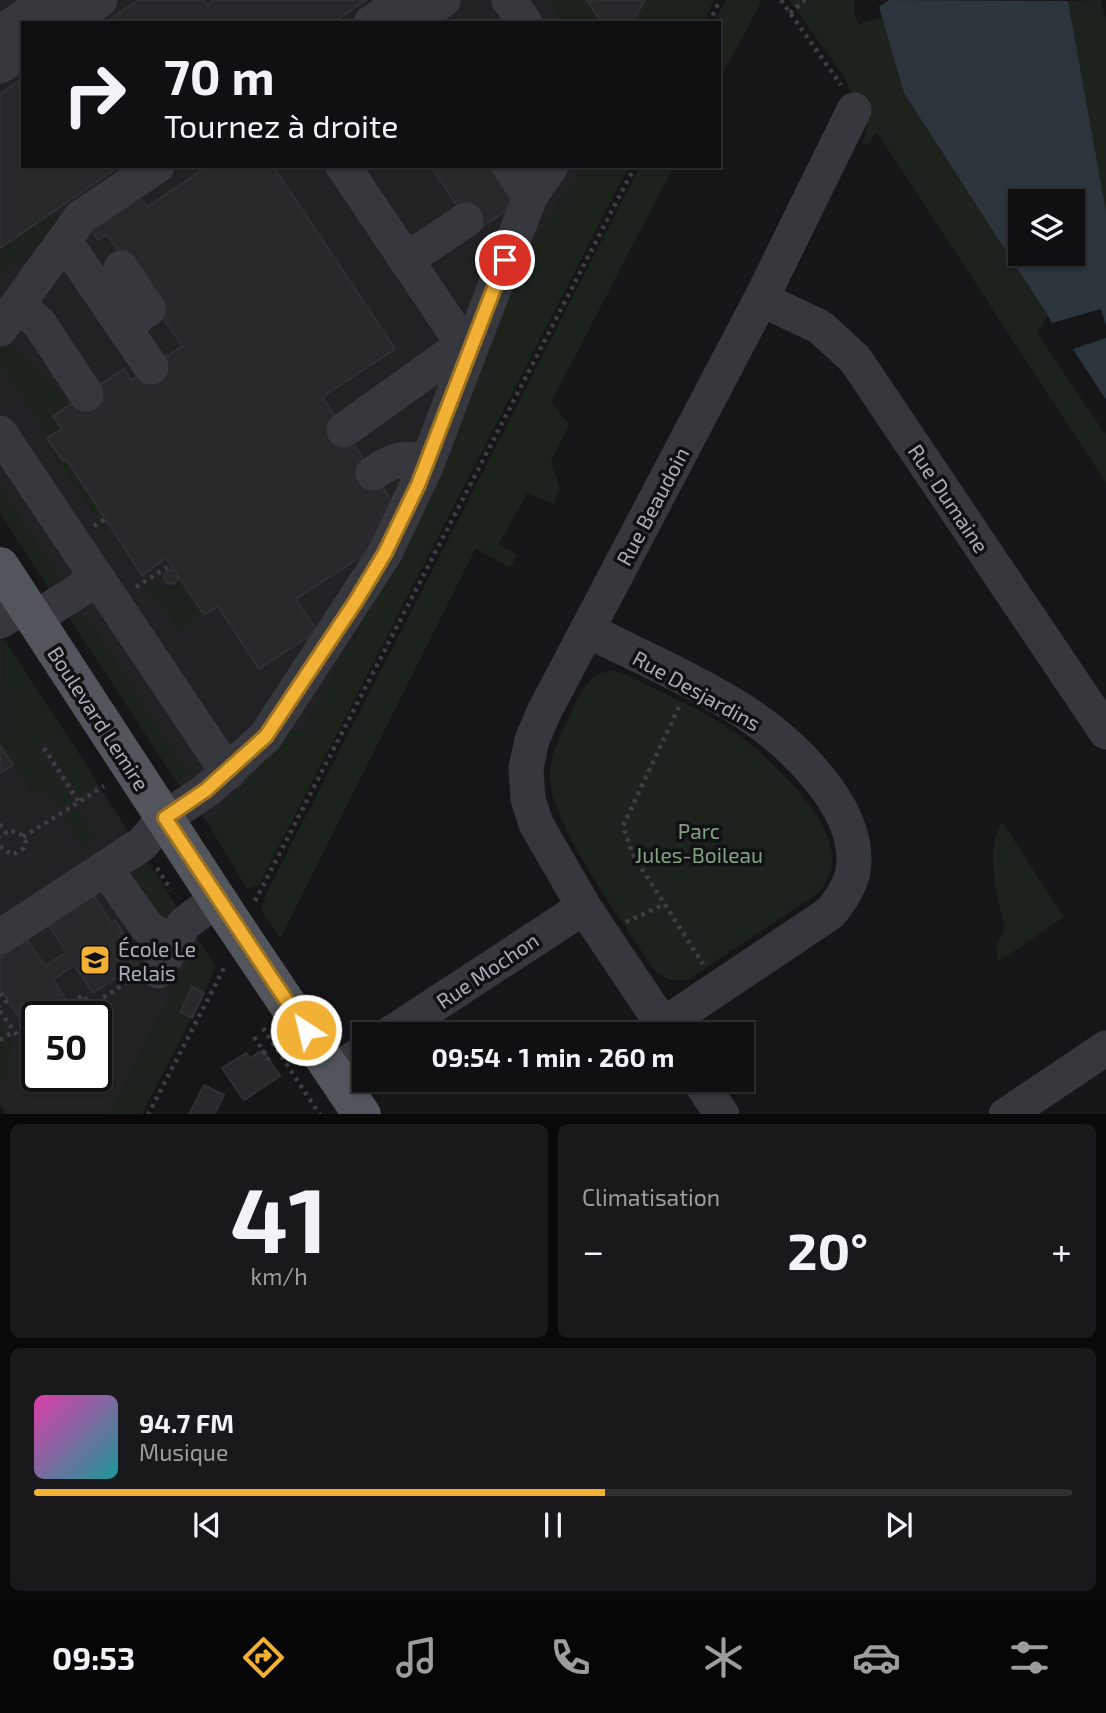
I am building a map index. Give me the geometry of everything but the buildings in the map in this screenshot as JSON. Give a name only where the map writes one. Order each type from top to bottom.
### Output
[{"type":"main road","name":"Boulevard Lemire","points":[[0,566],[20,615],[165,818],[236,901],[349,1062],[362,1114]]},
{"type":"street","points":[[0,33],[49,0]]},
{"type":"street","points":[[68,21],[100,0]]},
{"type":"street","points":[[412,21],[443,0]]},
{"type":"street","points":[[509,0],[524,21]]},
{"type":"street","points":[[374,21],[398,4],[410,21]]},
{"type":"street","points":[[0,66],[21,52]]},
{"type":"street","name":"Rue Beaudoin","points":[[661,1022],[584,907],[536,824],[526,786],[532,740],[587,629],[761,299],[854,110]]},
{"type":"street","points":[[86,394],[40,324],[10,317],[81,217],[154,168]]},
{"type":"street","points":[[510,168],[530,197]]},
{"type":"street","points":[[0,937],[142,844],[165,818],[228,773],[266,736],[385,553],[427,464],[466,349],[530,197],[550,168]]},
{"type":"street","points":[[351,169],[406,260],[466,349]]},
{"type":"street","points":[[406,260],[466,220]]},
{"type":"street","points":[[64,240],[151,367]]},
{"type":"street","points":[[121,268],[148,309],[123,327]]},
{"type":"street","name":"Rue Dumaine","points":[[761,299],[820,327],[855,359],[1106,732]]},
{"type":"street","points":[[344,430],[466,349]]},
{"type":"street","points":[[0,433],[97,579],[138,603],[228,773]]},
{"type":"street","points":[[373,474],[399,459],[416,459],[427,464]]},
{"type":"street","points":[[20,615],[97,579]]},
{"type":"street","name":"Rue Desjardins","points":[[587,629],[745,712],[799,757],[842,812],[853,841],[852,874],[841,899],[830,913],[720,988],[676,1022]]},
{"type":"street","points":[[105,868],[165,957],[184,924],[236,901]]},
{"type":"street","name":"Rue Mochon","points":[[408,1022],[584,907]]},
{"type":"street","points":[[1007,1114],[1106,1048]]},
{"type":"street","points":[[707,1092],[721,1114]]},
{"type":"path","points":[[710,21],[720,0]]},
{"type":"path","points":[[781,0],[842,86],[854,110]]},
{"type":"path","points":[[790,13],[805,0]]},
{"type":"path","points":[[236,901],[634,168]]},
{"type":"path","points":[[138,603],[170,565]]},
{"type":"path","points":[[692,683],[623,826],[633,855],[720,988]]},
{"type":"path","points":[[44,748],[79,802]]},
{"type":"path","points":[[23,837],[104,786]]},
{"type":"path","points":[[0,824],[6,833]]},
{"type":"path","points":[[0,837],[14,831],[23,837]]},
{"type":"path","points":[[1,850],[12,855],[24,848],[23,837]]},
{"type":"path","points":[[150,858],[173,892]]},
{"type":"path","points":[[98,1001],[140,973],[154,978],[165,957]]},
{"type":"path","points":[[149,1114],[224,968],[230,979]]},
{"type":"path","points":[[0,993],[7,1001],[0,1009],[19,1038],[21,1037]]},
{"type":"path","points":[[74,1001],[83,995],[87,1001]]},
{"type":"path","points":[[258,1020],[319,1114]]},
{"type":"path","points":[[0,1044],[14,1031]]},
{"type":"path","points":[[254,1037],[269,1060]]},
{"type":"shaded area","points":[[0,0],[683,0],[671,21],[21,21],[21,168],[586,168],[400,552],[302,730],[287,732],[256,774],[207,822],[177,782],[0,513]]},
{"type":"shaded area","points":[[889,0],[1068,1],[1106,211],[1106,326],[1101,309],[1052,323],[1015,266],[1085,266],[1085,189],[1008,189],[1008,255],[904,93],[879,7]]},
{"type":"shaded area","points":[[1106,338],[1106,400],[1073,349]]},
{"type":"shaded area","name":"École Le Relais","points":[[0,633],[199,941],[110,1114],[6,1114],[0,1105]]},
{"type":"green space","points":[[548,0],[587,0],[601,21],[563,21]]},
{"type":"green space","points":[[645,0],[714,0],[704,21],[633,21]]},
{"type":"green space","points":[[726,0],[762,0],[721,77],[721,21],[715,21]]},
{"type":"green space","points":[[789,0],[855,0],[854,13],[859,24],[882,17],[904,93],[1008,254],[1008,266],[1016,266],[1048,316],[1037,333],[1106,435],[1106,483],[877,132],[867,145],[862,143],[868,127],[843,75]]},
{"type":"green space","points":[[1101,0],[1106,23],[1106,211],[1068,1]]},
{"type":"green space","points":[[585,168],[628,168],[259,885],[247,889],[207,822],[256,774],[287,732],[302,730],[400,552],[484,349],[558,200]]},
{"type":"green space","points":[[639,168],[673,168],[551,402],[569,424],[551,461],[560,489],[553,504],[527,493],[499,544],[517,555],[510,568],[476,548],[280,938],[261,910],[267,892]]},
{"type":"green space","points":[[52,212],[61,224],[0,275],[0,248]]},
{"type":"green space","points":[[5,344],[33,363],[62,396],[68,406],[53,416],[62,429],[49,436],[0,364],[0,350]]},
{"type":"green space","points":[[50,443],[62,461],[66,459],[103,517],[98,520],[48,445]]},
{"type":"green space","points":[[0,485],[59,576],[49,589],[0,513]]},
{"type":"green space","points":[[180,580],[203,614],[179,630],[158,599],[154,601],[143,586],[148,583],[158,590]]},
{"type":"green space","points":[[74,615],[88,618],[186,769],[199,760],[203,765],[177,782],[69,618]]},
{"type":"green space","points":[[2,636],[98,783],[78,797],[44,739],[36,744],[71,800],[57,809],[42,788],[32,794],[0,745],[0,726],[7,720],[3,715],[0,716]]},
{"type":"green space","name":"Parc Jules-Boileau","points":[[614,671],[628,675],[698,710],[751,745],[799,792],[813,810],[831,847],[830,872],[818,893],[687,980],[670,980],[656,972],[574,845],[552,793],[550,772],[553,755],[584,687],[599,674]]},
{"type":"green space","points":[[77,808],[97,837],[82,847],[63,818]]},
{"type":"green space","points":[[1002,822],[1064,917],[998,962],[996,947],[1005,926],[998,901],[993,858],[997,832]]},
{"type":"green space","points":[[147,860],[171,897],[164,918],[148,904],[132,875]]},
{"type":"green space","points":[[199,941],[216,967],[204,993],[192,987],[180,1011],[192,1018],[142,1114],[110,1114]]},
{"type":"green space","points":[[0,1023],[12,1043],[8,1080],[5,1083],[0,1075]]},
{"type":"place","name":"École Le Relais","points":[[95,960]]},
{"type":"route","points":[[306,1030],[165,818],[206,790],[257,747],[278,720],[356,601],[385,553],[418,485],[505,260]]}]
